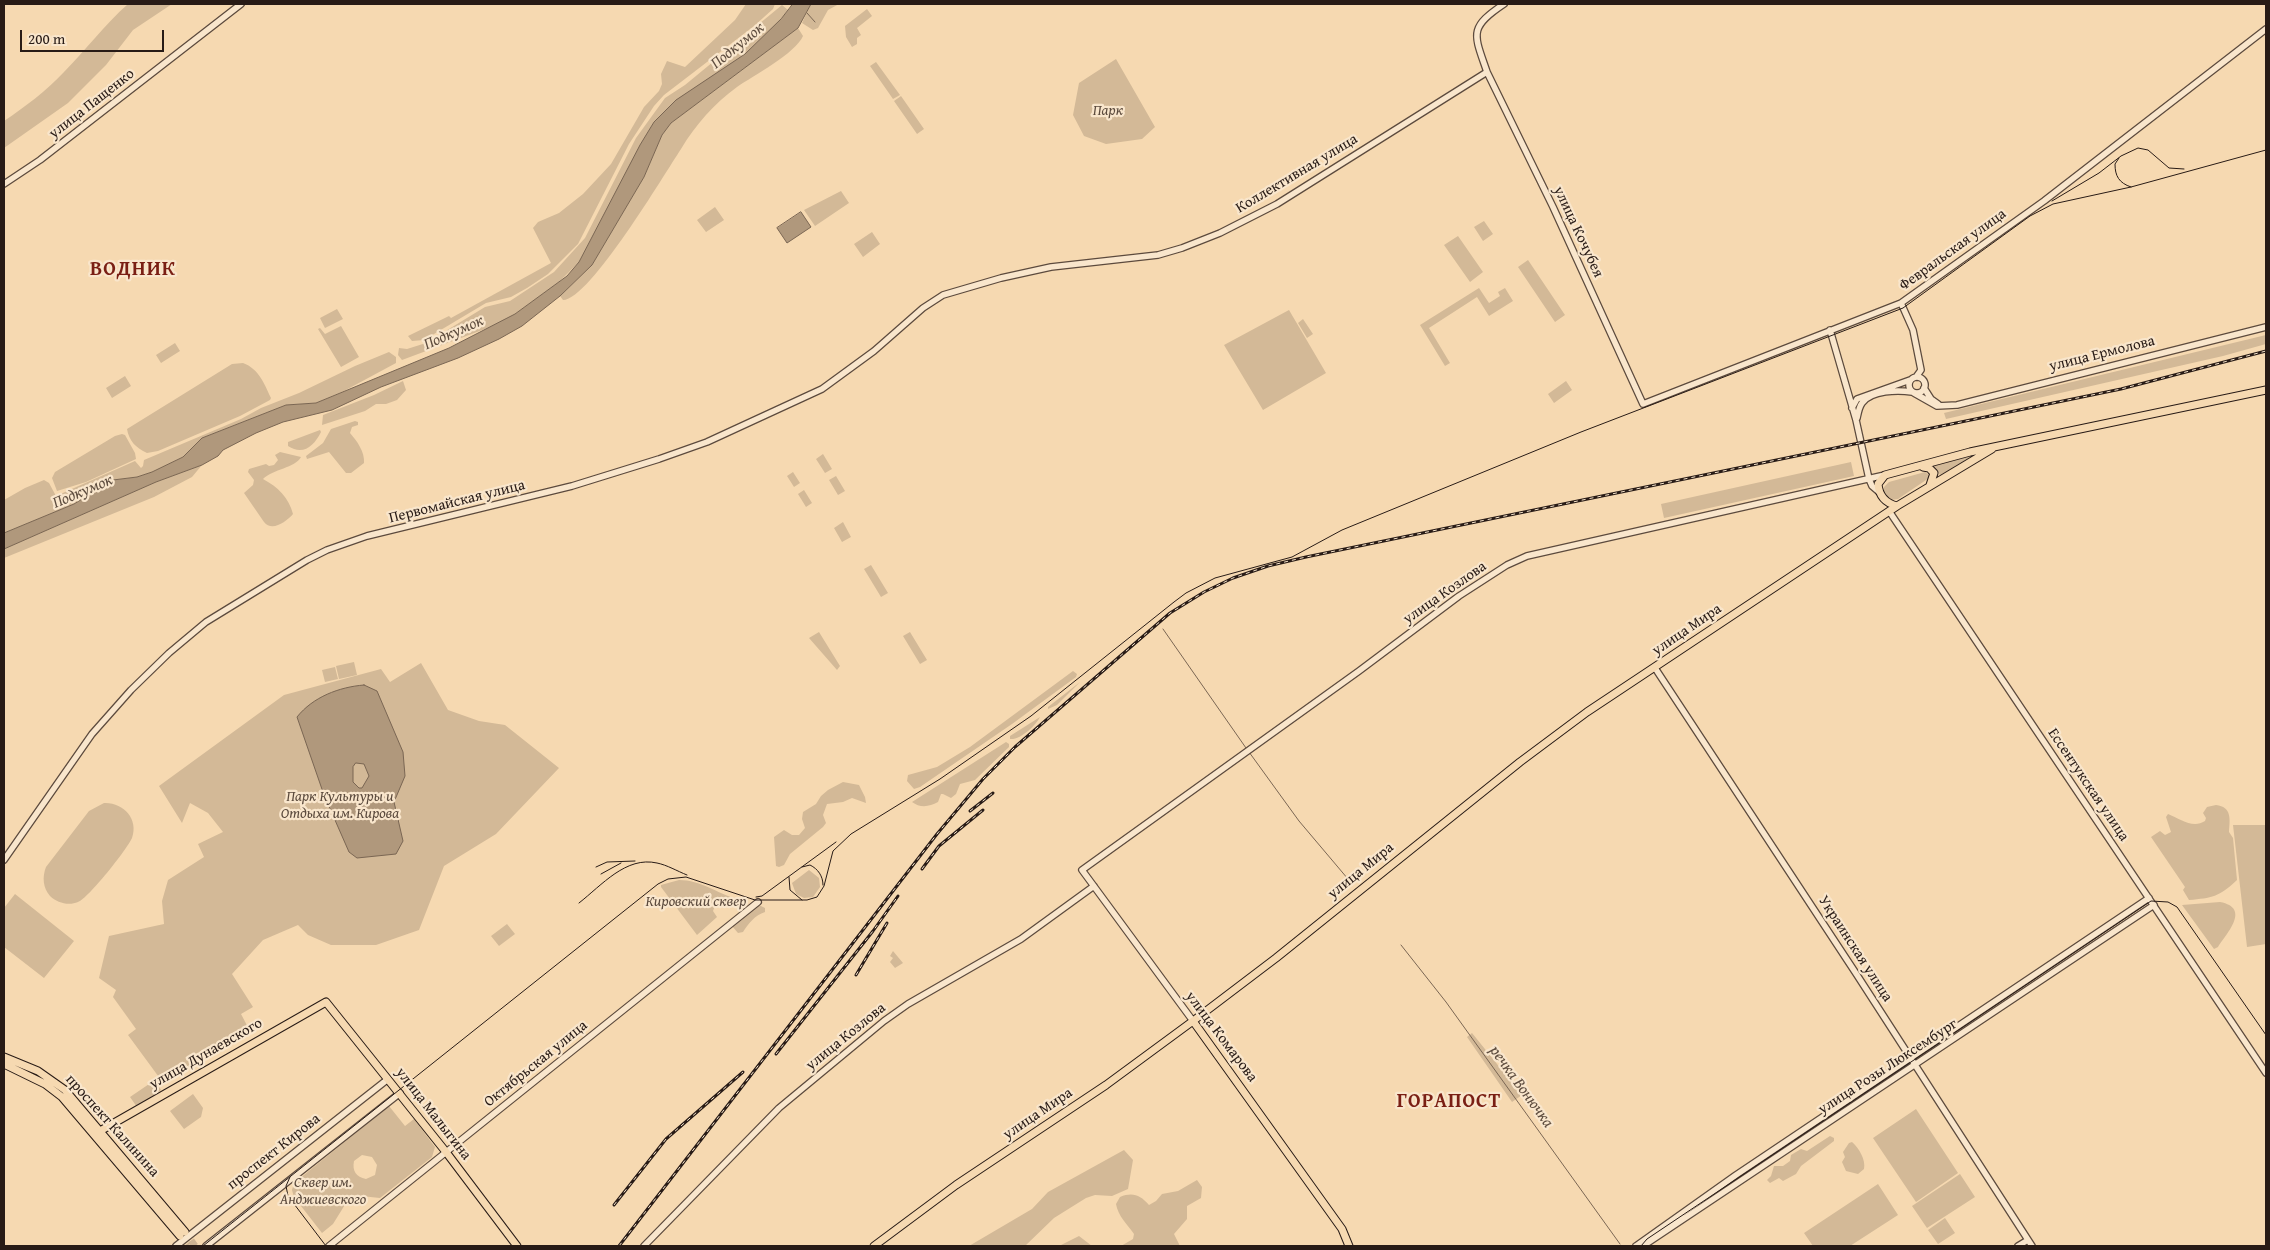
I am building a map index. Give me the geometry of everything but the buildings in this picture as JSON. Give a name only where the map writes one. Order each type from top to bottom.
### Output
[{"type":"main road","points":[[1885,475],[1922,467],[1970,452],[1992,449],[2266,390]]},
{"type":"main road","name":"улица Мира","points":[[874,1246],[956,1185],[1106,1085],[1193,1021],[1276,958],[1520,762],[1587,712],[1897,506],[1992,449]]},
{"type":"main road","points":[[1922,467],[1931,469],[1934,474],[1930,486]]},
{"type":"main road","name":"улица Мира","points":[[1870,524],[1882,510],[1878,484],[1885,475]]},
{"type":"main road","points":[[1880,494],[1889,504],[1897,506]]},
{"type":"main road","name":"улица Малыгина","points":[[326,1002],[400,1093],[517,1246]]},
{"type":"main road","name":"улица Дунаевского","points":[[100,1131],[326,1002]]},
{"type":"main road","name":"улица Комарова","points":[[1193,1021],[1337,1222],[1349,1246]]},
{"type":"main road","name":"проспект Калинина","points":[[4,1057],[38,1071],[53,1080],[74,1100],[182,1234],[62,1097],[45,1084],[4,1064]]},
{"type":"street","name":"улица Пащенко","points":[[4,184],[40,160],[241,4]]},
{"type":"street","points":[[1486,72],[1476,42],[1478,28],[1492,12],[1504,4]]},
{"type":"street","name":"Февральская улица","points":[[1643,404],[1901,303],[2044,201],[2266,30]]},
{"type":"street","name":"Коллективная улица","points":[[996,279],[1051,266],[1158,255],[1220,233],[1277,204],[1486,72]]},
{"type":"street","name":"улица Кочубея","points":[[1486,72],[1553,207],[1643,404]]},
{"type":"street","name":"Первомайская улица","points":[[4,860],[107,715],[169,653],[199,627],[227,607],[273,579],[327,550],[367,536],[572,486],[676,454],[707,442],[822,389],[874,351],[923,308],[943,295],[996,279]]},
{"type":"street","points":[[1901,303],[1913,330],[1924,388],[1931,399],[1945,407]]},
{"type":"street","name":"улица Ермолова","points":[[1945,407],[2266,327]]},
{"type":"street","points":[[1830,330],[1856,420],[1869,479],[1872,486],[1880,494]]},
{"type":"street","points":[[1921,370],[1909,386],[1913,392],[1937,406],[1945,407]]},
{"type":"street","points":[[1852,408],[1857,398],[1913,379],[1923,380]]},
{"type":"street","points":[[1856,420],[1858,409],[1866,400],[1892,392],[1920,392],[1924,388]]},
{"type":"street","name":"улица Козлова","points":[[1082,870],[1359,671],[1459,596],[1516,560],[1885,475]]},
{"type":"street","name":"Ессентукская улица","points":[[1890,511],[2266,1073]]},
{"type":"street","name":"Украинская улица","points":[[1655,668],[2032,1246]]},
{"type":"street","name":"улица Комарова","points":[[1082,870],[1193,1021]]},
{"type":"street","name":"улица Козлова","points":[[644,1246],[779,1108],[884,1021],[908,1004],[1021,939],[1094,886]]},
{"type":"street","name":"улица Розы Люксембург","points":[[1636,1246],[1728,1181],[2149,898]]},
{"type":"street","name":"Октябрьская улица","points":[[330,1246],[758,902]]},
{"type":"street","name":"улица Розы Люксембург","points":[[1636,1246],[1648,1242],[2154,905]]},
{"type":"street","name":"проспект Кирова","points":[[176,1246],[388,1078]]},
{"type":"street","name":"проспект Кирова","points":[[206,1246],[400,1093]]},
{"type":"street","points":[[2018,1246],[2028,1240]]},
{"type":"green space","points":[[128,4],[172,4],[133,30],[106,65],[68,103],[4,148],[4,121],[57,79]]},
{"type":"green space","points":[[746,4],[775,4],[773,9],[754,26],[664,95],[654,106],[629,144],[578,244],[548,274],[527,288],[511,297],[486,303],[424,340],[412,341],[408,336],[449,316],[451,318],[551,263],[533,228],[538,222],[559,213],[583,194],[611,164],[644,107],[659,91],[662,84],[661,74],[667,61],[685,67],[735,20]]},
{"type":"green space","points":[[811,4],[839,4],[828,10],[818,28],[813,30],[802,23]]},
{"type":"green space","points":[[782,5],[788,10],[761,40],[719,73],[680,98],[654,122],[579,262],[559,282],[515,314],[493,326],[402,360],[398,355],[399,348],[407,349],[426,343],[485,307],[510,301],[554,272],[585,238],[636,138],[665,98],[685,85]]},
{"type":"green space","points":[[867,9],[872,16],[857,28],[861,35],[857,38],[857,44],[852,47],[846,37],[845,26]]},
{"type":"green space","points":[[798,28],[803,36],[792,50],[737,87],[721,100],[699,123],[608,259],[575,295],[563,300],[560,296],[592,265],[644,177],[662,135],[671,123]]},
{"type":"green space","name":"Парк","points":[[1116,59],[1155,127],[1142,139],[1106,144],[1084,136],[1073,115],[1079,83]]},
{"type":"green space","points":[[876,62],[900,95],[893,99],[870,66]]},
{"type":"green space","points":[[901,96],[924,129],[917,134],[894,101]]},
{"type":"green space","points":[[841,191],[849,203],[815,226],[804,210]]},
{"type":"green space","points":[[715,207],[724,220],[706,232],[697,220]]},
{"type":"green space","points":[[1484,221],[1493,234],[1483,241],[1474,227]]},
{"type":"green space","points":[[872,232],[880,244],[863,257],[854,244]]},
{"type":"green space","points":[[1458,236],[1483,272],[1470,282],[1444,245]]},
{"type":"green space","points":[[1528,260],[1565,315],[1555,322],[1518,267]]},
{"type":"green space","points":[[1479,288],[1489,303],[1500,296],[1498,292],[1505,288],[1513,301],[1489,316],[1477,297],[1429,328],[1450,363],[1445,366],[1420,325]]},
{"type":"green space","points":[[337,309],[343,319],[325,328],[320,318]]},
{"type":"green space","points":[[1289,310],[1326,373],[1263,410],[1224,345]]},
{"type":"green space","points":[[1303,319],[1313,334],[1307,338],[1298,323]]},
{"type":"green space","points":[[341,326],[359,357],[341,367],[318,329],[320,328],[325,334]]},
{"type":"green space","points":[[2266,335],[2266,344],[2223,356],[1946,419],[1944,413]]},
{"type":"green space","points":[[175,343],[180,351],[161,363],[156,355]]},
{"type":"green space","points":[[389,352],[396,357],[396,363],[344,391],[316,403],[286,405],[202,438],[183,457],[152,472],[137,477],[113,480],[74,504],[4,533],[4,500],[25,488],[44,480],[49,483],[56,496],[135,461],[141,468],[144,460],[241,419],[261,408]]},
{"type":"green space","points":[[243,363],[253,369],[260,377],[271,398],[270,400],[240,416],[158,451],[147,453],[131,441],[127,429],[232,364]]},
{"type":"green space","points":[[125,376],[131,386],[112,398],[106,388]]},
{"type":"green space","points":[[403,381],[406,390],[397,400],[386,404],[376,404],[365,411],[322,425],[323,415],[374,395]]},
{"type":"green space","points":[[1566,381],[1572,390],[1554,403],[1548,394]]},
{"type":"green space","points":[[355,421],[358,422],[358,425],[352,427],[350,433],[362,451],[364,463],[351,473],[346,473],[329,452],[307,459],[306,456],[323,443],[331,429]]},
{"type":"green space","points":[[320,430],[321,432],[315,442],[308,448],[298,450],[288,446],[288,442]]},
{"type":"green space","points":[[125,435],[135,453],[136,459],[86,482],[57,491],[52,478],[55,472],[115,436]]},
{"type":"green space","points":[[280,452],[301,457],[294,464],[263,479],[282,493],[289,503],[293,514],[283,523],[271,526],[264,522],[244,493],[253,485],[254,480],[248,472],[249,469],[266,464],[269,466],[274,465],[278,460],[275,455]]},
{"type":"green space","points":[[823,454],[832,469],[825,473],[816,459]]},
{"type":"green space","points":[[1980,454],[1940,475],[1931,466]]},
{"type":"green space","points":[[1851,462],[1854,476],[1664,518],[1661,504]]},
{"type":"green space","points":[[202,465],[192,477],[154,497],[4,558],[4,549],[156,482]]},
{"type":"green space","points":[[793,472],[800,483],[794,487],[787,476]]},
{"type":"green space","points":[[1925,472],[1929,475],[1929,478],[1898,499],[1891,500],[1883,494],[1884,487],[1889,482]]},
{"type":"green space","points":[[836,476],[845,491],[838,495],[829,480]]},
{"type":"green space","points":[[804,490],[812,503],[806,507],[798,494]]},
{"type":"green space","points":[[843,522],[851,537],[842,542],[834,528]]},
{"type":"green space","points":[[871,565],[888,593],[881,597],[864,569]]},
{"type":"green space","points":[[819,632],[840,666],[837,670],[809,638]]},
{"type":"green space","points":[[910,632],[927,660],[920,664],[903,636]]},
{"type":"green space","points":[[354,662],[357,675],[339,679],[336,666]]},
{"type":"green space","name":"Парк Культуры и Отдыха им. Кирова","points":[[421,663],[448,710],[479,721],[505,725],[559,768],[496,834],[444,866],[419,930],[376,945],[331,945],[308,935],[298,925],[263,940],[232,974],[253,1007],[241,1014],[251,1033],[164,1084],[128,1035],[136,1029],[113,997],[116,990],[99,978],[109,936],[164,924],[162,901],[168,880],[204,857],[198,844],[223,832],[208,813],[190,803],[182,823],[159,786],[284,695],[381,669],[390,682]]},
{"type":"green space","points":[[335,667],[338,679],[325,682],[322,670]]},
{"type":"green space","points":[[1073,671],[1077,674],[1076,677],[1012,724],[920,787],[914,789],[907,781],[908,775],[937,767],[970,747]]},
{"type":"green space","points":[[1080,682],[1057,705],[1048,709],[1048,707]]},
{"type":"green space","points":[[1040,717],[1032,728],[1023,735],[1010,739],[1010,736]]},
{"type":"green space","points":[[1006,742],[1009,744],[1009,747],[975,780],[960,784],[956,794],[951,798],[941,794],[938,802],[925,806],[912,802]]},
{"type":"green space","points":[[843,782],[859,785],[866,803],[852,798],[843,802],[827,804],[823,815],[826,823],[823,827],[790,854],[784,865],[776,866],[774,837],[784,830],[792,835],[799,835],[805,828],[802,819],[803,812],[816,804],[828,790]]},
{"type":"green space","points":[[104,803],[117,805],[128,813],[133,824],[132,838],[107,873],[83,899],[71,904],[56,900],[50,896],[45,886],[44,875],[46,867],[89,811]]},
{"type":"green space","points":[[2216,805],[2225,808],[2229,814],[2229,832],[2233,838],[2237,880],[2215,896],[2189,900],[2183,890],[2185,887],[2151,837],[2160,831],[2165,835],[2171,832],[2166,817],[2168,814],[2191,824],[2196,824],[2205,821],[2206,818],[2203,813],[2207,807]]},
{"type":"green space","points":[[2233,825],[2266,825],[2266,944],[2247,947]]},
{"type":"green space","points":[[809,870],[819,878],[820,887],[813,897],[804,898],[796,894],[792,883]]},
{"type":"green space","name":"Кировский сквер","points":[[679,880],[701,884],[737,899],[729,906],[724,902],[716,903],[713,911],[717,917],[697,935],[661,887],[661,885]]},
{"type":"green space","points":[[15,894],[74,941],[44,978],[4,947],[4,908]]},
{"type":"green space","points":[[2220,902],[2229,905],[2234,910],[2235,915],[2231,928],[2218,947],[2214,949],[2182,905]]},
{"type":"green space","points":[[759,905],[765,908],[765,912],[755,918],[743,932],[738,933],[732,926]]},
{"type":"green space","points":[[507,924],[515,934],[499,946],[491,936]]},
{"type":"green space","points":[[893,951],[903,963],[895,968],[890,962],[893,958],[890,956]]},
{"type":"green space","points":[[1472,1033],[1522,1095],[1512,1102],[1467,1037]]},
{"type":"green space","points":[[155,1080],[161,1090],[137,1107],[130,1097]]},
{"type":"green space","points":[[193,1094],[203,1108],[201,1117],[184,1129],[170,1111]]},
{"type":"green space","name":"Сквер им. Анджиевского","points":[[389,1106],[405,1126],[414,1119],[435,1147],[432,1157],[380,1198],[351,1195],[333,1224],[322,1233],[294,1197],[292,1190],[294,1183]],"holes":[[[362,1155],[372,1157],[377,1165],[375,1175],[366,1179],[360,1177],[354,1171],[354,1161]]]},
{"type":"green space","points":[[1916,1109],[1958,1173],[1916,1202],[1873,1138]]},
{"type":"green space","points":[[1830,1136],[1834,1138],[1834,1141],[1801,1166],[1796,1174],[1783,1181],[1779,1178],[1770,1183],[1767,1180],[1771,1176],[1774,1166],[1783,1166],[1790,1161],[1791,1155],[1801,1149],[1807,1151]]},
{"type":"green space","points":[[1852,1142],[1857,1147],[1864,1162],[1864,1169],[1858,1174],[1846,1171],[1842,1162],[1845,1157],[1843,1152],[1849,1143]]},
{"type":"green space","points":[[1124,1150],[1133,1160],[1128,1189],[1112,1196],[1095,1195],[1086,1198],[1054,1218],[1025,1246],[969,1246],[1032,1209],[1048,1192]]},
{"type":"green space","points":[[1960,1174],[1975,1197],[1927,1228],[1912,1206]]},
{"type":"green space","points":[[1197,1180],[1202,1187],[1201,1198],[1187,1206],[1187,1219],[1174,1234],[1180,1246],[1121,1246],[1133,1239],[1134,1234],[1117,1208],[1116,1204],[1120,1197],[1136,1195],[1149,1205],[1162,1194],[1178,1191]]},
{"type":"green space","points":[[1878,1184],[1898,1215],[1850,1246],[1813,1246],[1804,1233]]},
{"type":"green space","points":[[1945,1218],[1955,1233],[1938,1244],[1928,1230]]},
{"type":"green space","points":[[1079,1236],[1092,1246],[1059,1246]]},
{"type":"shaded area","name":"Подкумок","points":[[793,4],[811,4],[798,28],[671,123],[662,135],[644,177],[592,265],[560,296],[522,326],[458,358],[381,387],[332,410],[283,422],[256,433],[223,450],[218,456],[202,465],[156,482],[4,549],[4,533],[74,504],[113,480],[137,477],[152,472],[183,457],[202,438],[286,405],[316,403],[449,348],[515,314],[567,276],[579,262],[654,122],[676,100],[745,54],[781,19]]},
{"type":"shaded area","points":[[801,212],[811,227],[787,243],[777,228]]},
{"type":"shaded area","points":[[364,685],[377,691],[403,752],[405,776],[394,802],[403,841],[396,854],[357,858],[349,852],[324,795],[297,717],[303,710],[327,694]],"holes":[[[356,763],[364,764],[369,776],[362,788],[359,788],[353,782],[353,767]]]},
{"type":"waterway","name":"речка Вонючка","points":[[807,13],[815,22]]},
{"type":"waterway","points":[[1163,629],[1246,748]]},
{"type":"waterway","points":[[1249,752],[1299,821],[1348,879]]},
{"type":"waterway","name":"речка Вонючка","points":[[1401,945],[1446,1002],[1620,1244]]},
{"type":"tunnel","points":[[185,1232],[195,1246]]},
{"type":"tunnel","points":[[180,1236],[187,1246]]},
{"type":"tram line","points":[[2052,201],[2099,173],[2121,156],[2138,148],[2148,150],[2169,168],[2184,169]]},
{"type":"tram line","points":[[203,1246],[658,884],[668,879],[686,877],[755,900],[807,900],[817,897],[824,886],[833,851],[851,834],[940,779],[1031,716],[1186,593],[1215,578],[1292,557],[1342,530],[1581,432],[1903,308],[2030,216],[2053,204],[2131,187],[2266,150]]},
{"type":"tram line","points":[[2119,158],[2115,164],[2117,175],[2123,183],[2131,187]]},
{"type":"tram line","points":[[756,897],[762,896],[836,842]]},
{"type":"tram line","points":[[596,867],[607,862],[635,861]]},
{"type":"tram line","points":[[601,874],[621,863]]},
{"type":"tram line","points":[[579,903],[615,874],[635,864],[657,863],[687,875]]},
{"type":"tram line","points":[[802,867],[810,865],[815,869],[821,876],[823,885]]},
{"type":"tram line","points":[[789,877],[790,890],[802,900]]},
{"type":"tram line","points":[[1641,1246],[1647,1239],[2151,901],[2168,902],[2177,907],[2266,1035]]},
{"type":"tram line","points":[[290,1177],[286,1186],[288,1196],[326,1246]]},
{"type":"railway","points":[[619,1246],[937,834],[983,779],[1015,747],[1170,613],[1204,592],[1233,578],[1268,566],[1306,557],[2121,389],[2266,351]]},
{"type":"railway","points":[[970,811],[993,793]]},
{"type":"railway","points":[[922,869],[939,846],[983,810]]},
{"type":"railway","points":[[776,1054],[873,931],[898,896]]},
{"type":"railway","points":[[856,975],[887,923]]},
{"type":"railway","points":[[614,1205],[666,1139],[743,1072]]},
{"type":"district","name":"ВОДНИК","points":[[133,270]]},
{"type":"district","name":"ГОРАПОСТ","points":[[1449,1102]]}]
